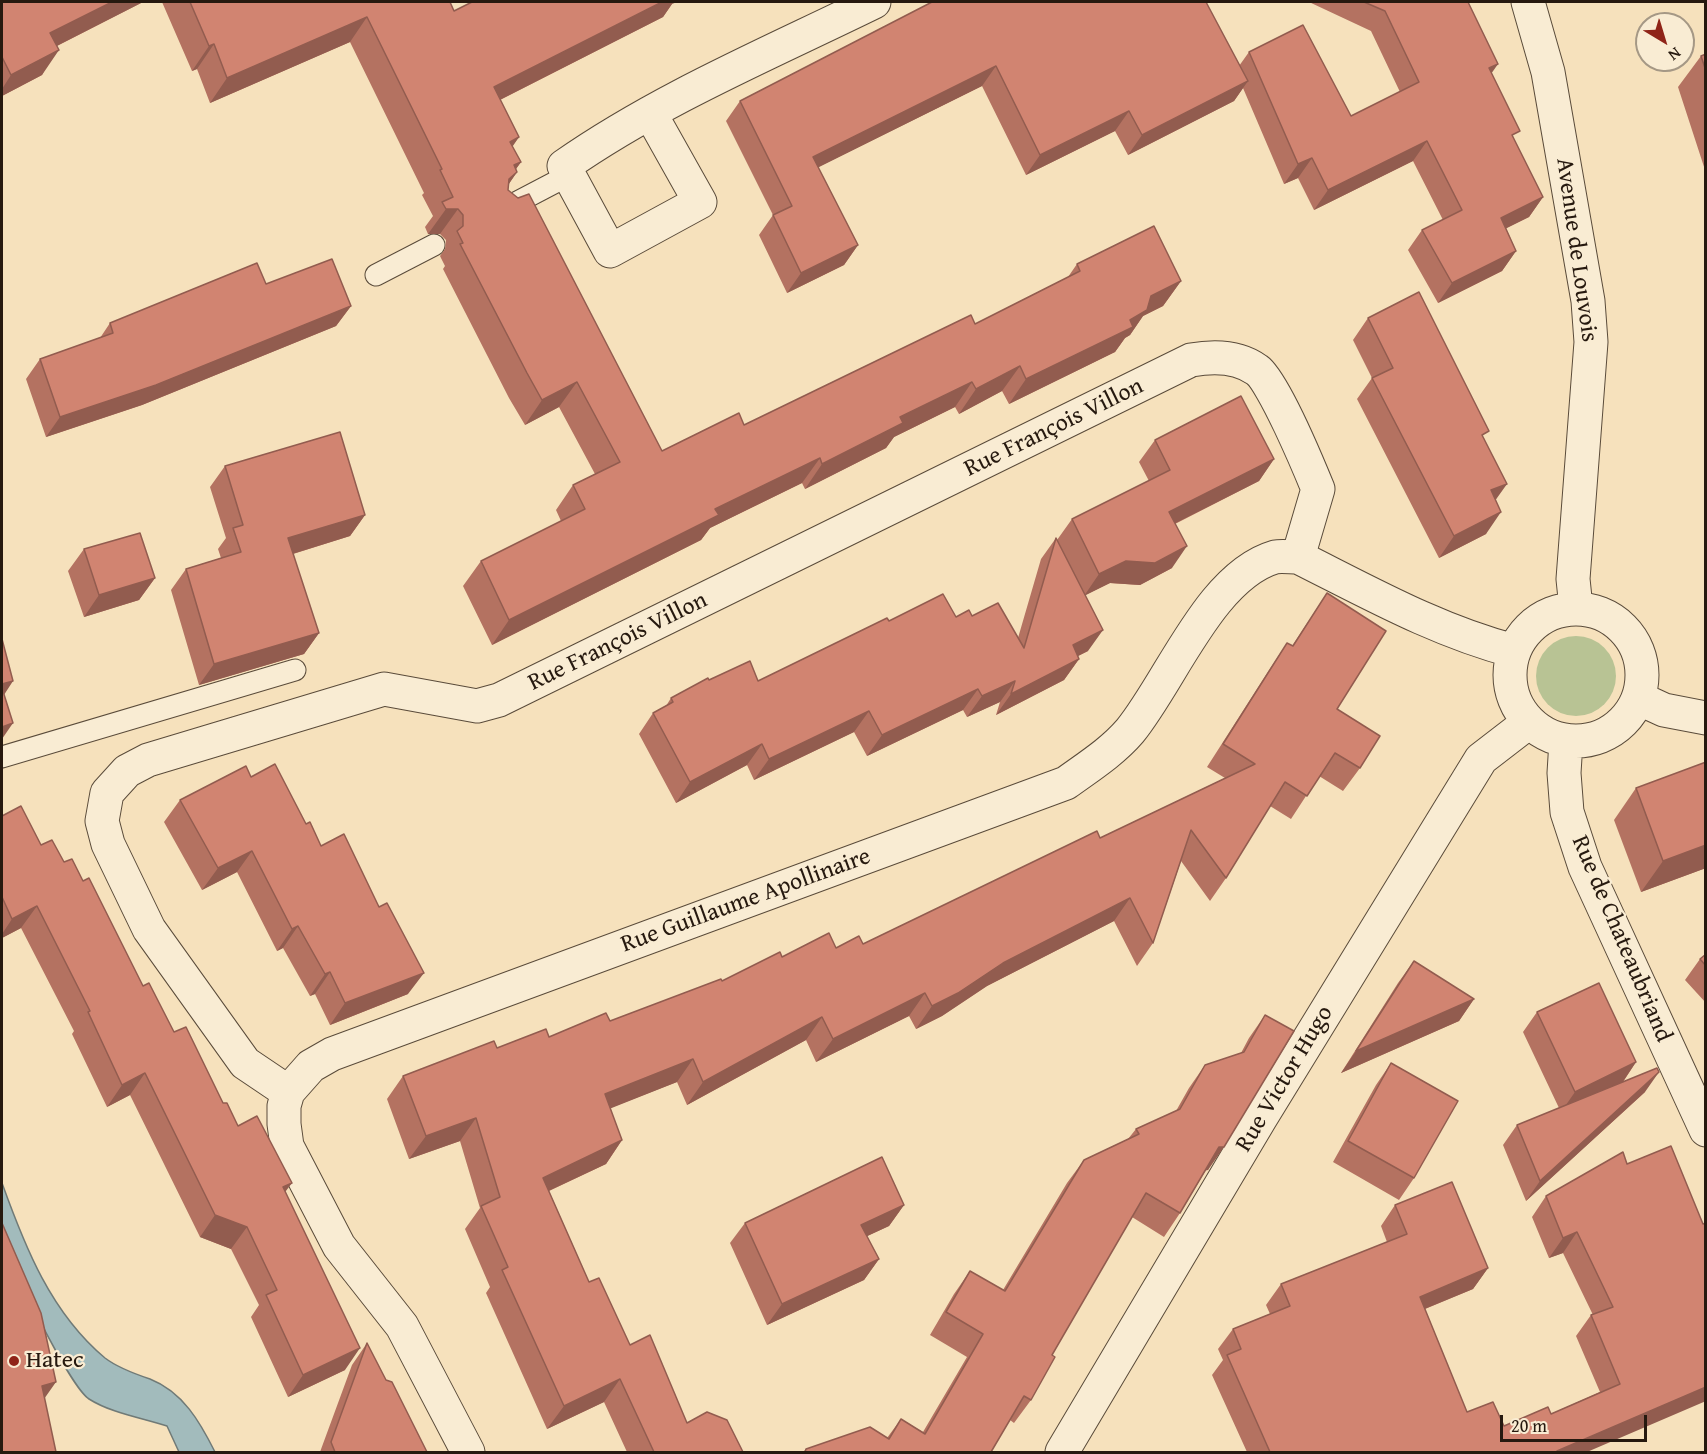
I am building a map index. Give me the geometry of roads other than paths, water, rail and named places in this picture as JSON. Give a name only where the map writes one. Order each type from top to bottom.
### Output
[{"type":"street","points":[[650,113],[700,202],[610,252],[564,166],[601,140],[650,113],[874,2]]},
{"type":"street","name":"Avenue de Louvois","points":[[1528,2],[1548,72],[1588,301],[1590,332],[1581,502],[1573,579],[1576,608]]},
{"type":"street","name":"Rue François Villon","points":[[288,1092],[245,1063],[149,929],[108,844],[102,821],[107,794],[126,771],[148,760],[350,697],[384,689],[477,705],[499,700],[1191,360],[1211,356],[1235,360],[1259,370],[1306,461],[1318,489],[1298,557]]},
{"type":"street","name":"Rue Guillaume Apollinaire","points":[[288,1092],[311,1066],[332,1054],[1066,783],[1102,756],[1131,730],[1223,592],[1237,578],[1276,557],[1298,557]]},
{"type":"street","points":[[1298,557],[1420,617],[1483,643],[1514,651]]},
{"type":"street","points":[[1576,608],[1597,612],[1616,621],[1630,637],[1640,656],[1643,677],[1638,698],[1627,717],[1610,732],[1589,740],[1566,741],[1546,734],[1529,722],[1518,707],[1511,689],[1510,670],[1514,651],[1524,634],[1538,620],[1556,612],[1576,608]]},
{"type":"street","points":[[1638,698],[1664,710],[1706,718]]},
{"type":"street","name":"Rue Victor Hugo","points":[[1062,1452],[1260,1119],[1482,759],[1529,722]]},
{"type":"street","name":"Rue de Chateaubriand","points":[[1566,741],[1564,773],[1567,812],[1585,867],[1706,1130]]},
{"type":"street","points":[[288,1092],[284,1106],[287,1146],[312,1197],[339,1246],[402,1326],[468,1452]]},
{"type":"lane","points":[[502,210],[569,175]]},
{"type":"lane","points":[[376,275],[434,245]]},
{"type":"lane","points":[[2,757],[295,670]]},
{"type":"water","points":[[2,1183],[30,1255],[69,1321],[105,1358],[121,1368],[162,1385],[181,1400],[197,1419],[215,1452],[179,1452],[167,1426],[107,1408],[89,1399],[80,1389],[40,1320],[6,1246],[1,1227]]},
{"type":"place","name":"Hatec","points":[[14,1361]]}]
